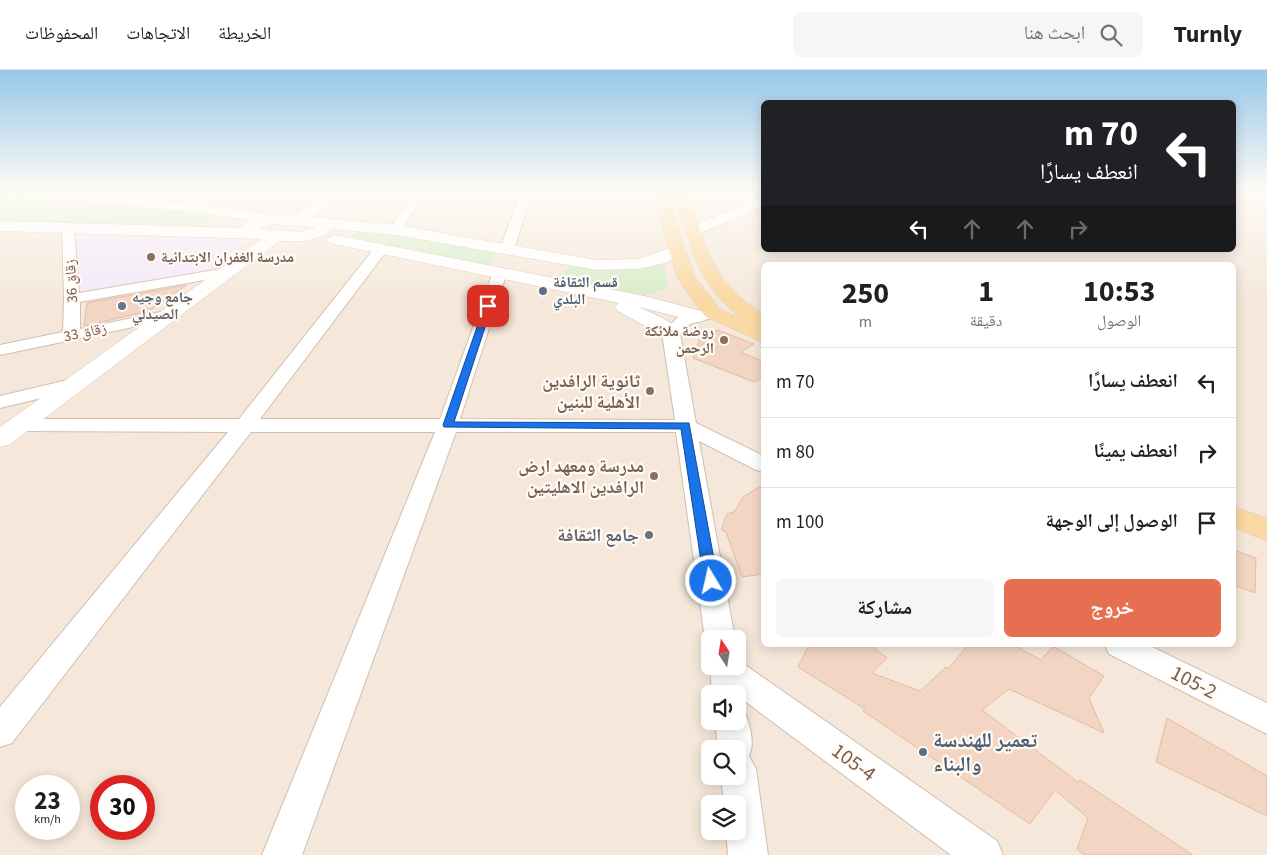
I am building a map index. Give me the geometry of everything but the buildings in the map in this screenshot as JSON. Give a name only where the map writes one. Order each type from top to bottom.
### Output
[{"type":"main road","points":[[671,228],[686,277],[706,314],[761,336]]},
{"type":"main road","points":[[693,228],[710,274],[720,290],[738,307],[761,321]]},
{"type":"main road","points":[[1236,502],[1267,513]]},
{"type":"main road","points":[[1236,518],[1267,530]]},
{"type":"street","name":"زقاق 36","points":[[68,228],[72,334]]},
{"type":"street","points":[[90,228],[207,231],[231,228]]},
{"type":"street","points":[[0,439],[227,272],[276,228]]},
{"type":"street","points":[[293,228],[302,228],[340,240],[381,248],[503,261],[606,265],[650,261],[679,250]]},
{"type":"street","points":[[375,228],[395,229],[503,261],[597,293],[662,326],[671,333],[719,630]]},
{"type":"street","points":[[282,855],[448,425],[514,228]]},
{"type":"street","points":[[694,231],[702,228]]},
{"type":"street","points":[[0,732],[244,426],[381,248]]},
{"type":"street","points":[[72,299],[227,272]]},
{"type":"street","points":[[597,293],[706,314]]},
{"type":"street","points":[[671,333],[684,320],[706,314]]},
{"type":"street","name":"زقاق 33","points":[[0,350],[170,315]]},
{"type":"street","points":[[0,402],[76,384]]},
{"type":"street","points":[[18,425],[686,426],[761,464]]},
{"type":"street","name":"105-2","points":[[1124,647],[1267,719]]},
{"type":"street","name":"105-4","points":[[736,675],[983,855]]},
{"type":"street","points":[[740,785],[748,855]]},
{"type":"shaded area","points":[[0,228],[761,228],[761,252],[1236,252],[1236,228],[1267,228],[1267,855],[0,855]]},
{"type":"shaded area","name":"مدرسة الغفران الابتدائية","points":[[77,230],[244,236],[248,240],[201,274],[76,297]]},
{"type":"green space","points":[[360,229],[497,251],[489,265],[347,239]]},
{"type":"green space","points":[[664,263],[668,288],[648,295],[554,280],[571,265]]},
{"type":"place","name":"مدرسة الغفران الابتدائية","points":[[151,257]]},
{"type":"place","name":"قسم الثقافة البلدي","points":[[543,291]]},
{"type":"place","name":"جامع وجيه الصيدلي","points":[[122,306]]},
{"type":"place","name":"روضة ملائكة الرحمن","points":[[724,340]]},
{"type":"place","name":"ثانوية الرافدين الأهلية للبنين","points":[[650,391]]},
{"type":"place","name":"مدرسة ومعهد ارض الرافدين الاهليتين","points":[[654,476]]},
{"type":"place","name":"جامع الثقافة","points":[[649,535]]},
{"type":"place","name":"تعمير للهندسة والبناء","points":[[923,752]]},
{"type":"route","points":[[488,306],[448,425],[686,426],[711,581]]}]
